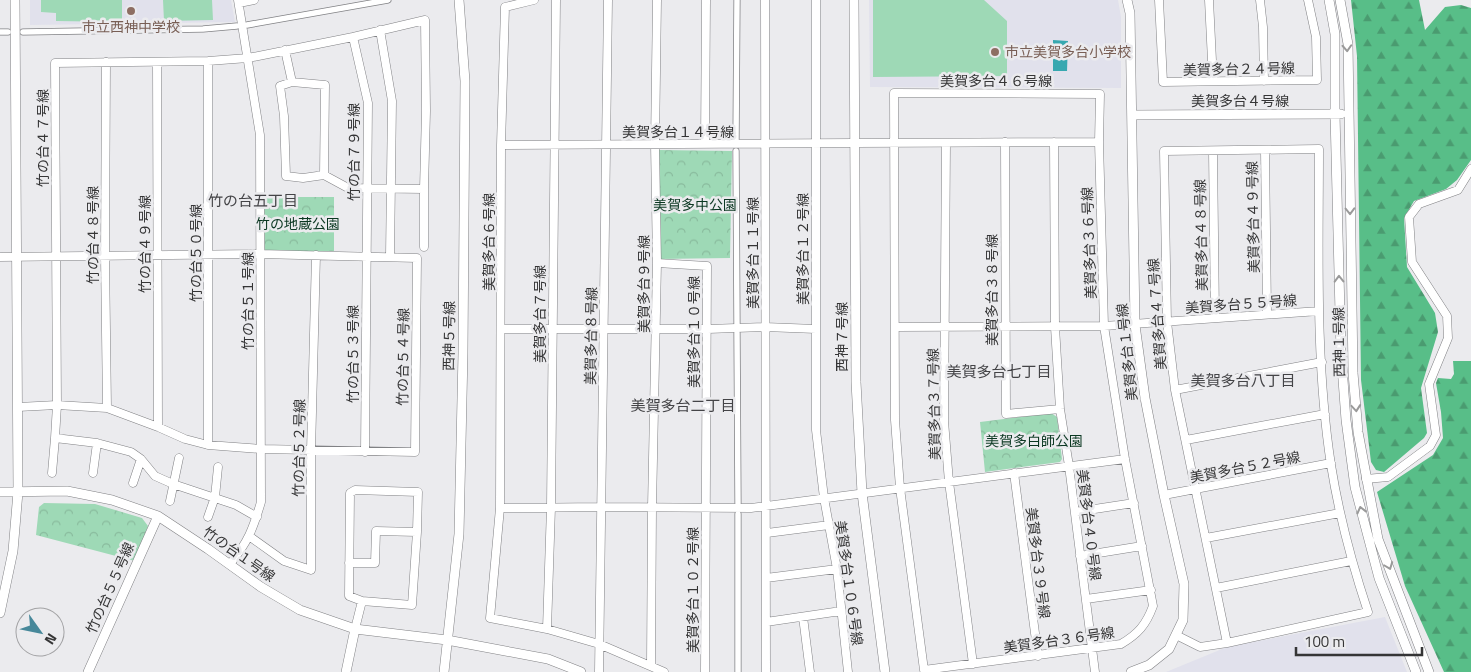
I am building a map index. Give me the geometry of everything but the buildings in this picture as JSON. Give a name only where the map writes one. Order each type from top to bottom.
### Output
[{"type":"street","points":[[0,613],[13,551],[18,492],[15,0]]},
{"type":"street","points":[[239,1],[254,0]]},
{"type":"street","points":[[246,25],[388,0]]},
{"type":"street","name":"西神５号線","points":[[444,672],[459,534],[463,362],[465,81],[459,0]]},
{"type":"street","name":"美賀多台６号線","points":[[534,0],[505,7],[501,144],[502,329],[500,508],[490,618],[547,629],[599,644]]},
{"type":"street","name":"美賀多台７号線","points":[[547,629],[551,508],[556,0]]},
{"type":"street","name":"美賀多台８号線","points":[[598,672],[608,0]]},
{"type":"street","name":"美賀多台９号線","points":[[651,666],[657,263],[655,144],[657,0]]},
{"type":"street","points":[[705,144],[706,0]]},
{"type":"street","points":[[736,140],[737,0]]},
{"type":"street","name":"美賀多台１１号線","points":[[765,0],[767,506]]},
{"type":"street","name":"美賀多台１２号線","points":[[816,0],[816,430],[824,498]]},
{"type":"street","name":"西神７号線","points":[[854,0],[856,382],[862,493],[885,672]]},
{"type":"street","name":"美賀多台１号線","points":[[1127,0],[1130,12],[1135,325],[1145,398],[1184,584],[1183,620],[1169,649],[1150,665],[1130,672]]},
{"type":"street","name":"美賀多台２４号線","points":[[1159,0],[1163,82],[1317,80],[1316,37],[1308,0]]},
{"type":"street","points":[[1209,0],[1213,82]]},
{"type":"street","points":[[1260,0],[1263,27],[1264,81]]},
{"type":"street","name":"西神１号線","points":[[1329,0],[1335,34],[1335,114],[1341,353],[1351,459],[1355,487],[1378,578],[1416,672]]},
{"type":"street","name":"西神１号線","points":[[1340,0],[1348,44],[1353,373],[1358,432],[1378,539],[1429,672]]},
{"type":"street","name":"竹の台５１号線","points":[[230,564],[242,550],[257,518],[262,502],[260,135],[239,1]]},
{"type":"street","points":[[248,58],[353,37],[425,20],[424,247]]},
{"type":"street","points":[[23,32],[203,29],[237,26]]},
{"type":"street","points":[[380,30],[392,101],[390,257]]},
{"type":"street","points":[[0,32],[8,32]]},
{"type":"street","name":"竹の台７９号線","points":[[353,37],[368,103],[366,257]]},
{"type":"street","points":[[285,50],[292,82]]},
{"type":"street","name":"竹の台４７号線","points":[[52,473],[57,405],[55,63],[208,62],[248,58]]},
{"type":"street","name":"竹の台４８号線","points":[[106,62],[105,256],[107,408]]},
{"type":"street","name":"竹の台４９号線","points":[[157,62],[158,426]]},
{"type":"street","name":"竹の台５０号線","points":[[208,62],[208,445]]},
{"type":"street","points":[[324,174],[325,85],[292,82],[280,86],[284,116],[286,176],[303,178],[324,174],[348,188],[424,189]]},
{"type":"street","name":"美賀多台４６号線","points":[[894,143],[894,93],[1100,94],[1099,142]]},
{"type":"street","name":"美賀多台４号線","points":[[1132,115],[1349,115]]},
{"type":"street","name":"美賀多台３８号線","points":[[1004,142],[1006,414],[1060,409]]},
{"type":"street","name":"美賀多台４０号線","points":[[1054,142],[1055,327],[1060,409],[1095,672]]},
{"type":"street","points":[[854,144],[1099,142]]},
{"type":"street","name":"美賀多台３６号線","points":[[894,143],[895,420],[900,488],[924,670],[1121,644],[1136,635],[1148,619],[1153,606],[1125,459],[1104,326],[1099,142]]},
{"type":"street","name":"美賀多台３７号線","points":[[946,143],[944,421],[948,482],[972,664]]},
{"type":"street","name":"美賀多台１４号線","points":[[501,144],[854,144]]},
{"type":"street","name":"美賀多台４７号線","points":[[1319,149],[1319,311],[1325,414],[1340,512],[1351,561],[1368,612],[1227,643],[1175,390],[1167,322],[1164,151],[1213,151],[1319,149]]},
{"type":"street","name":"美賀多台４９号線","points":[[1265,150],[1267,313]]},
{"type":"street","points":[[736,151],[737,324]]},
{"type":"street","name":"美賀多台４８号線","points":[[1213,151],[1215,318]]},
{"type":"street","points":[[1366,479],[1388,477],[1430,446],[1436,435],[1429,384],[1448,338],[1447,316],[1412,262],[1409,216],[1419,204],[1458,190],[1471,169]]},
{"type":"street","name":"竹の台５４号線","points":[[0,257],[260,254],[417,258],[415,452],[311,451],[208,445],[185,439],[158,426],[107,408],[57,405],[18,408]]},
{"type":"street","name":"竹の台５２号線","points":[[249,536],[284,561],[311,570],[311,451],[316,256]]},
{"type":"street","name":"竹の台５３号線","points":[[365,452],[366,257]]},
{"type":"street","name":"美賀多台１０号線","points":[[657,263],[707,266],[706,508]]},
{"type":"street","name":"美賀多台５５号線","points":[[895,327],[1135,325],[1267,313],[1319,311]]},
{"type":"street","points":[[502,329],[708,329],[765,327],[816,329]]},
{"type":"street","points":[[737,333],[738,503]]},
{"type":"street","points":[[1175,390],[1322,362]]},
{"type":"street","points":[[1186,440],[1325,414]]},
{"type":"street","points":[[54,438],[97,443],[131,452],[141,459],[155,476],[172,484],[236,504],[257,518]]},
{"type":"street","points":[[93,472],[97,443]]},
{"type":"street","points":[[170,501],[172,484],[179,458]]},
{"type":"street","points":[[133,483],[141,459]]},
{"type":"street","points":[[500,508],[751,508],[1125,459]]},
{"type":"street","name":"美賀多台５２号線","points":[[1164,495],[1331,463]]},
{"type":"street","points":[[208,517],[215,497],[218,467]]},
{"type":"street","name":"美賀多台３９号線","points":[[1014,473],[1038,656]]},
{"type":"street","points":[[355,490],[418,492],[418,532],[412,605],[362,601],[349,596],[350,563],[350,493],[355,490]]},
{"type":"street","name":"竹の台１号線","points":[[0,492],[67,491],[112,500],[158,516],[230,564],[260,587],[300,610],[355,629],[447,640]]},
{"type":"street","name":"美賀多台１０６号線","points":[[824,498],[837,569],[848,672]]},
{"type":"street","points":[[1075,512],[1134,503]]},
{"type":"street","points":[[766,672],[767,506]]},
{"type":"street","name":"美賀多台１０２号線","points":[[705,672],[706,508]]},
{"type":"street","points":[[1206,538],[1340,512]]},
{"type":"street","points":[[738,514],[738,672]]},
{"type":"street","name":"竹の台５５号線","points":[[88,672],[158,516]]},
{"type":"street","points":[[767,533],[829,525]]},
{"type":"street","points":[[350,563],[375,563],[376,531],[418,532]]},
{"type":"street","points":[[1080,556],[1142,546]]},
{"type":"street","points":[[1216,588],[1351,561]]},
{"type":"street","points":[[766,578],[837,569]]},
{"type":"street","points":[[1086,599],[1151,590]]},
{"type":"street","points":[[346,672],[362,601]]},
{"type":"street","points":[[766,622],[841,611]]},
{"type":"street","points":[[803,617],[810,672]]},
{"type":"street","points":[[1176,635],[1200,647],[1227,643]]},
{"type":"street","points":[[447,640],[548,659],[581,672]]},
{"type":"street","points":[[599,644],[664,672]]},
{"type":"shaded area","name":"市立西神中学校","points":[[30,0],[231,0],[235,22],[30,25]]},
{"type":"shaded area","name":"市立美賀多台小学校","points":[[869,0],[1118,0],[1121,17],[1121,88],[870,87]]},
{"type":"shaded area","points":[[1385,617],[1407,672],[1166,672],[1227,647]]},
{"type":"green space","points":[[41,0],[122,0],[122,22],[56,21],[56,13],[41,12]]},
{"type":"green space","points":[[163,0],[212,0],[213,20],[164,21]]},
{"type":"green space","points":[[873,0],[984,0],[1007,21],[1007,76],[873,77]]},
{"type":"green space","points":[[1351,0],[1419,0],[1425,30],[1445,7],[1461,5],[1471,8],[1471,160],[1457,180],[1446,189],[1414,201],[1404,218],[1407,267],[1435,313],[1438,332],[1421,388],[1427,433],[1424,438],[1384,472],[1376,470],[1371,462],[1361,380],[1357,56]]},
{"type":"green space","name":"美賀多中公園","points":[[659,150],[732,151],[730,258],[659,259]]},
{"type":"green space","name":"竹の地蔵公園","points":[[263,197],[334,197],[334,251],[266,251],[264,248]]},
{"type":"green space","points":[[1453,361],[1471,361],[1471,672],[1444,672],[1405,586],[1377,492],[1433,455],[1443,438],[1436,383],[1438,378],[1451,379],[1454,374]]},
{"type":"green space","name":"美賀多白師公園","points":[[1051,413],[1057,417],[1062,459],[1060,462],[985,472],[980,422]]},
{"type":"green space","points":[[44,503],[95,504],[142,518],[148,526],[135,561],[36,535],[39,507]]},
{"type":"water","points":[[1053,40],[1068,41],[1067,71],[1053,71]]},
{"type":"place","name":"市立西神中学校","points":[[131,11]]},
{"type":"place","name":"市立美賀多台小学校","points":[[995,52]]},
{"type":"district","name":"竹の台五丁目","points":[[253,201]]},
{"type":"district","name":"美賀多台七丁目","points":[[999,372]]},
{"type":"district","name":"美賀多台八丁目","points":[[1243,381]]},
{"type":"district","name":"美賀多台二丁目","points":[[683,406]]}]
